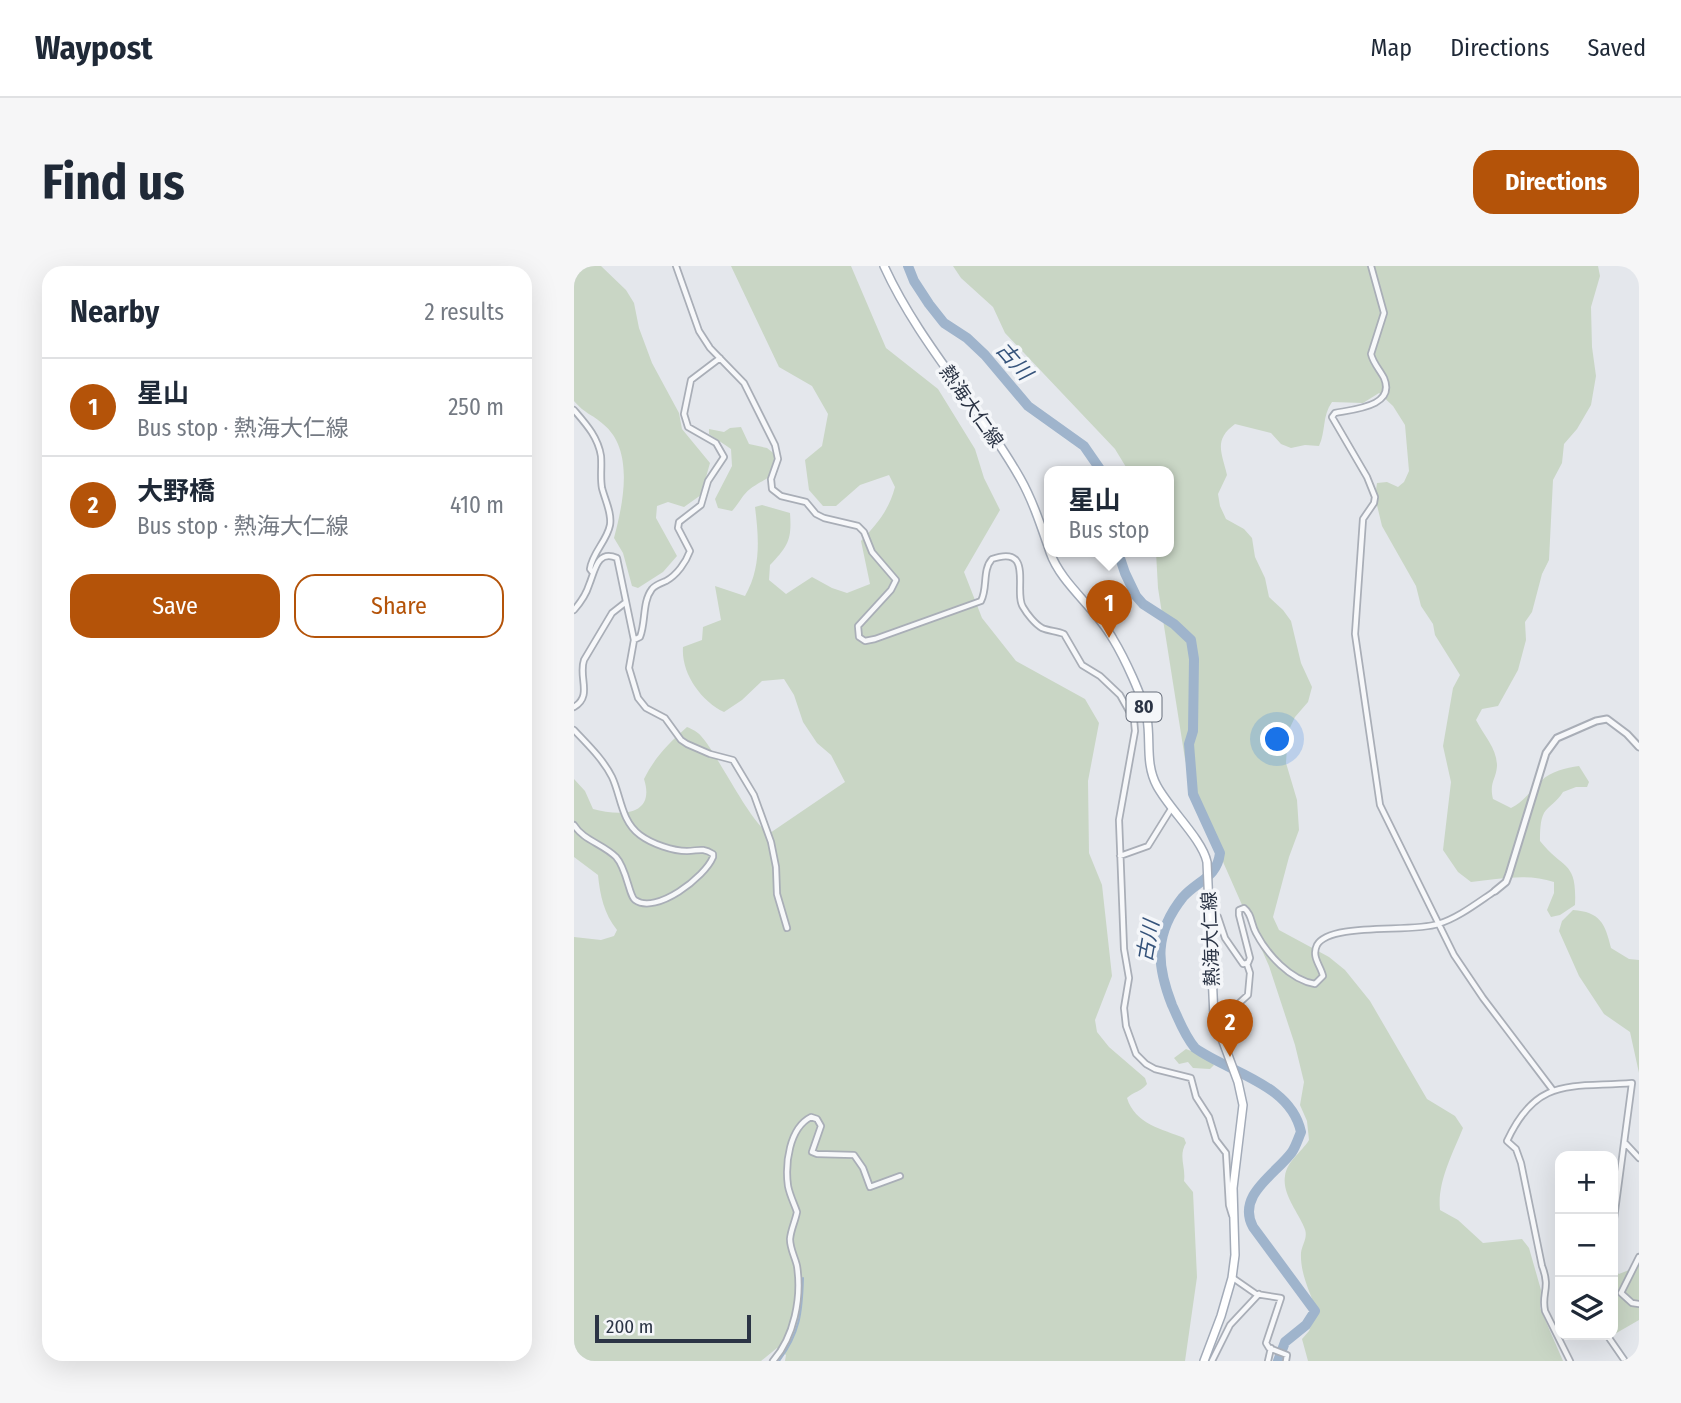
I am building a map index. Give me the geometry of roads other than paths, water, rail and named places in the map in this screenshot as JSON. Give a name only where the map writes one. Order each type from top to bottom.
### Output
[{"type":"main road","name":"熱海大仁線","points":[[884,266],[921,334],[1019,476],[1044,534]]},
{"type":"main road","name":"熱海大仁線","points":[[1052,557],[1056,567],[1115,641],[1144,708],[1152,776],[1171,809],[1203,851],[1208,872],[1213,1007],[1216,1024],[1236,1077],[1243,1105],[1233,1188],[1236,1255],[1221,1316],[1204,1361]]},
{"type":"street","points":[[676,266],[699,331],[744,383],[775,445],[778,459],[771,479],[772,489],[781,496],[806,502],[824,519],[858,526],[864,532],[872,552],[896,580],[891,590],[858,626],[858,634],[862,639],[875,639],[981,601],[989,562],[1003,556],[1019,565],[1022,572],[1018,595],[1024,609],[1043,628],[1056,630],[1066,636],[1082,665],[1100,676],[1120,695],[1133,717],[1135,731],[1119,820],[1124,949],[1129,978],[1124,1007],[1128,1032],[1136,1054],[1146,1064],[1155,1069],[1191,1078],[1196,1097],[1209,1117],[1216,1140],[1226,1153],[1229,1205],[1234,1219]]},
{"type":"street","points":[[1371,266],[1384,313],[1371,354],[1386,383],[1387,392],[1385,397],[1378,401],[1335,413],[1332,417],[1367,477],[1375,497],[1363,519],[1355,634],[1380,805],[1454,955],[1552,1089]]},
{"type":"street","points":[[634,640],[640,637],[643,629],[645,611],[654,586],[674,576],[688,557],[690,551],[678,528],[679,522],[701,505],[708,481],[724,457],[716,443],[688,427],[684,414],[691,380],[720,358]]},
{"type":"street","points":[[574,410],[593,431],[601,455],[600,476],[609,514],[610,525],[591,562],[590,569],[593,573]]},
{"type":"street","points":[[574,610],[582,601],[597,562],[610,555],[617,558],[634,640],[629,667],[639,698],[646,708],[665,718],[687,744],[733,760],[754,796],[771,842],[776,867],[777,894],[787,928]]},
{"type":"street","points":[[574,707],[583,700],[585,694],[581,668],[589,650],[612,613],[626,603]]},
{"type":"street","points":[[1216,1024],[1248,995],[1250,972],[1247,964],[1250,958],[1238,912],[1244,908],[1249,913],[1256,934],[1271,956],[1300,979],[1315,984],[1323,976],[1315,952],[1324,938],[1341,932],[1438,925],[1495,891],[1506,881],[1538,775],[1546,753],[1557,738],[1607,719],[1627,733],[1639,747]]},
{"type":"street","points":[[574,730],[607,768],[617,790],[622,811],[637,832],[669,848],[688,851],[703,849],[713,854],[713,857],[707,869],[685,888],[658,902],[640,903],[633,900],[629,883],[618,860],[607,848],[579,833],[574,825]]},
{"type":"street","points":[[1121,856],[1148,846],[1171,809]]},
{"type":"street","points":[[1210,911],[1220,920],[1223,933],[1237,956],[1243,964],[1247,964]]},
{"type":"street","points":[[1570,1361],[1545,1311],[1548,1280],[1539,1255],[1521,1163],[1516,1149],[1507,1141],[1528,1106],[1552,1089],[1632,1083],[1615,1214]]},
{"type":"street","points":[[773,1361],[792,1330],[797,1301],[797,1265],[790,1244],[797,1212],[791,1199],[787,1177],[791,1143],[800,1125],[811,1117],[817,1119],[821,1126],[812,1152],[854,1155],[863,1168],[870,1187],[900,1176]]},
{"type":"street","points":[[1625,1143],[1639,1158]]},
{"type":"street","points":[[1639,1257],[1621,1290],[1622,1295],[1637,1304],[1636,1310],[1639,1310]]},
{"type":"street","points":[[1232,1278],[1259,1294],[1282,1298],[1266,1343],[1285,1354],[1286,1361]]},
{"type":"street","points":[[1212,1361],[1230,1325],[1259,1294]]},
{"type":"street","points":[[1610,1340],[1625,1361]]},
{"type":"street","points":[[1268,1361],[1273,1349]]},
{"type":"waterway","name":"古川","points":[[908,266],[914,281],[944,323],[967,338],[985,355],[1028,406],[1084,446],[1098,466]]},
{"type":"waterway","name":"古川","points":[[1120,557],[1136,596],[1191,640],[1194,659],[1193,731],[1189,744],[1193,794],[1220,853],[1215,868],[1183,897],[1167,923],[1161,949],[1167,990],[1182,1027],[1195,1048],[1272,1091],[1285,1102],[1295,1116],[1301,1132],[1292,1152],[1260,1186],[1250,1205],[1249,1215],[1253,1227],[1315,1311],[1306,1325],[1285,1342],[1278,1361]]},
{"type":"waterway","points":[[779,1361],[796,1331],[803,1278]]},
{"type":"place","name":"星山","points":[[1109,638]]},
{"type":"place","name":"大野橋","points":[[1230,1057]]}]
